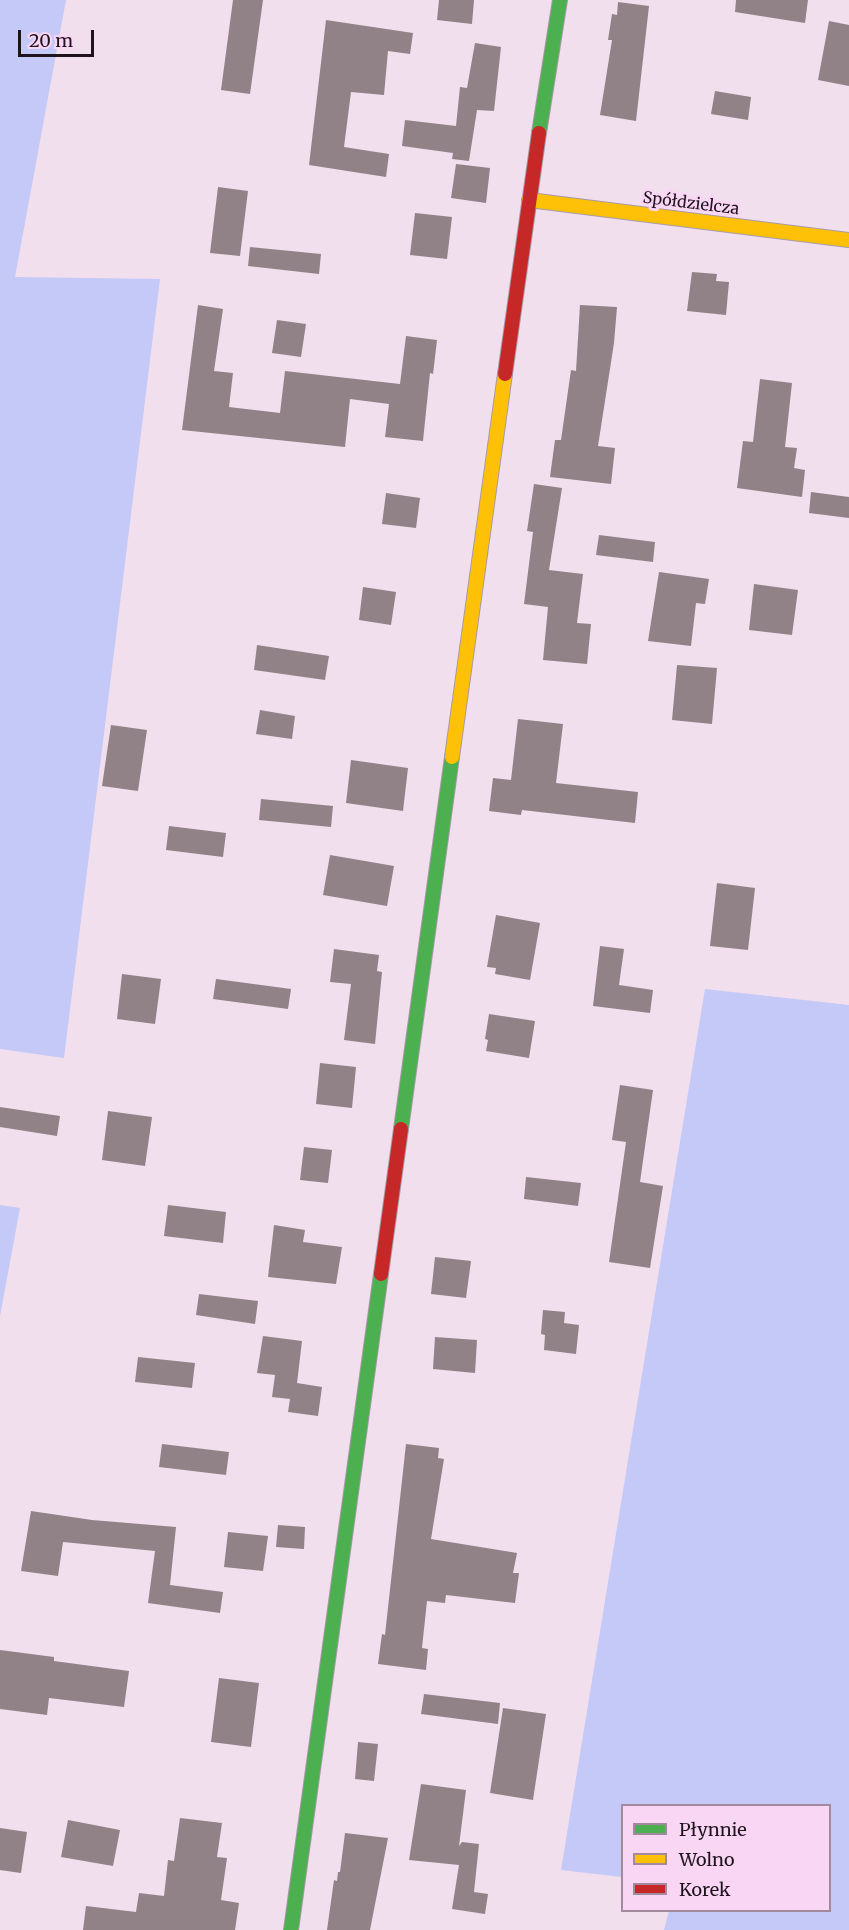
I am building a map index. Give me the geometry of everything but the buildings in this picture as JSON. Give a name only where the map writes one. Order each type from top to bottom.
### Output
[{"type":"main road","points":[[291,1930],[529,200],[560,0]]},
{"type":"main road","name":"Spółdzielcza","points":[[529,200],[849,240]]},
{"type":"shaded area","points":[[0,0],[66,0],[15,277],[160,279],[64,1058],[0,1049]]},
{"type":"shaded area","points":[[705,989],[849,1005],[849,1930],[664,1930],[669,1912],[831,1912],[831,1804],[621,1804],[621,1877],[561,1870]]},
{"type":"shaded area","points":[[0,1205],[20,1208],[0,1316]]},
{"type":"traffic: fast","points":[[539,133],[560,0]]},
{"type":"traffic: fast","points":[[401,1129],[452,757]]},
{"type":"traffic: fast","points":[[291,1930],[381,1274]]},
{"type":"traffic: slow","points":[[529,200],[849,240]]},
{"type":"traffic: slow","points":[[452,757],[505,374]]},
{"type":"traffic: jam","points":[[505,374],[539,133]]},
{"type":"traffic: jam","points":[[381,1274],[401,1129]]}]
